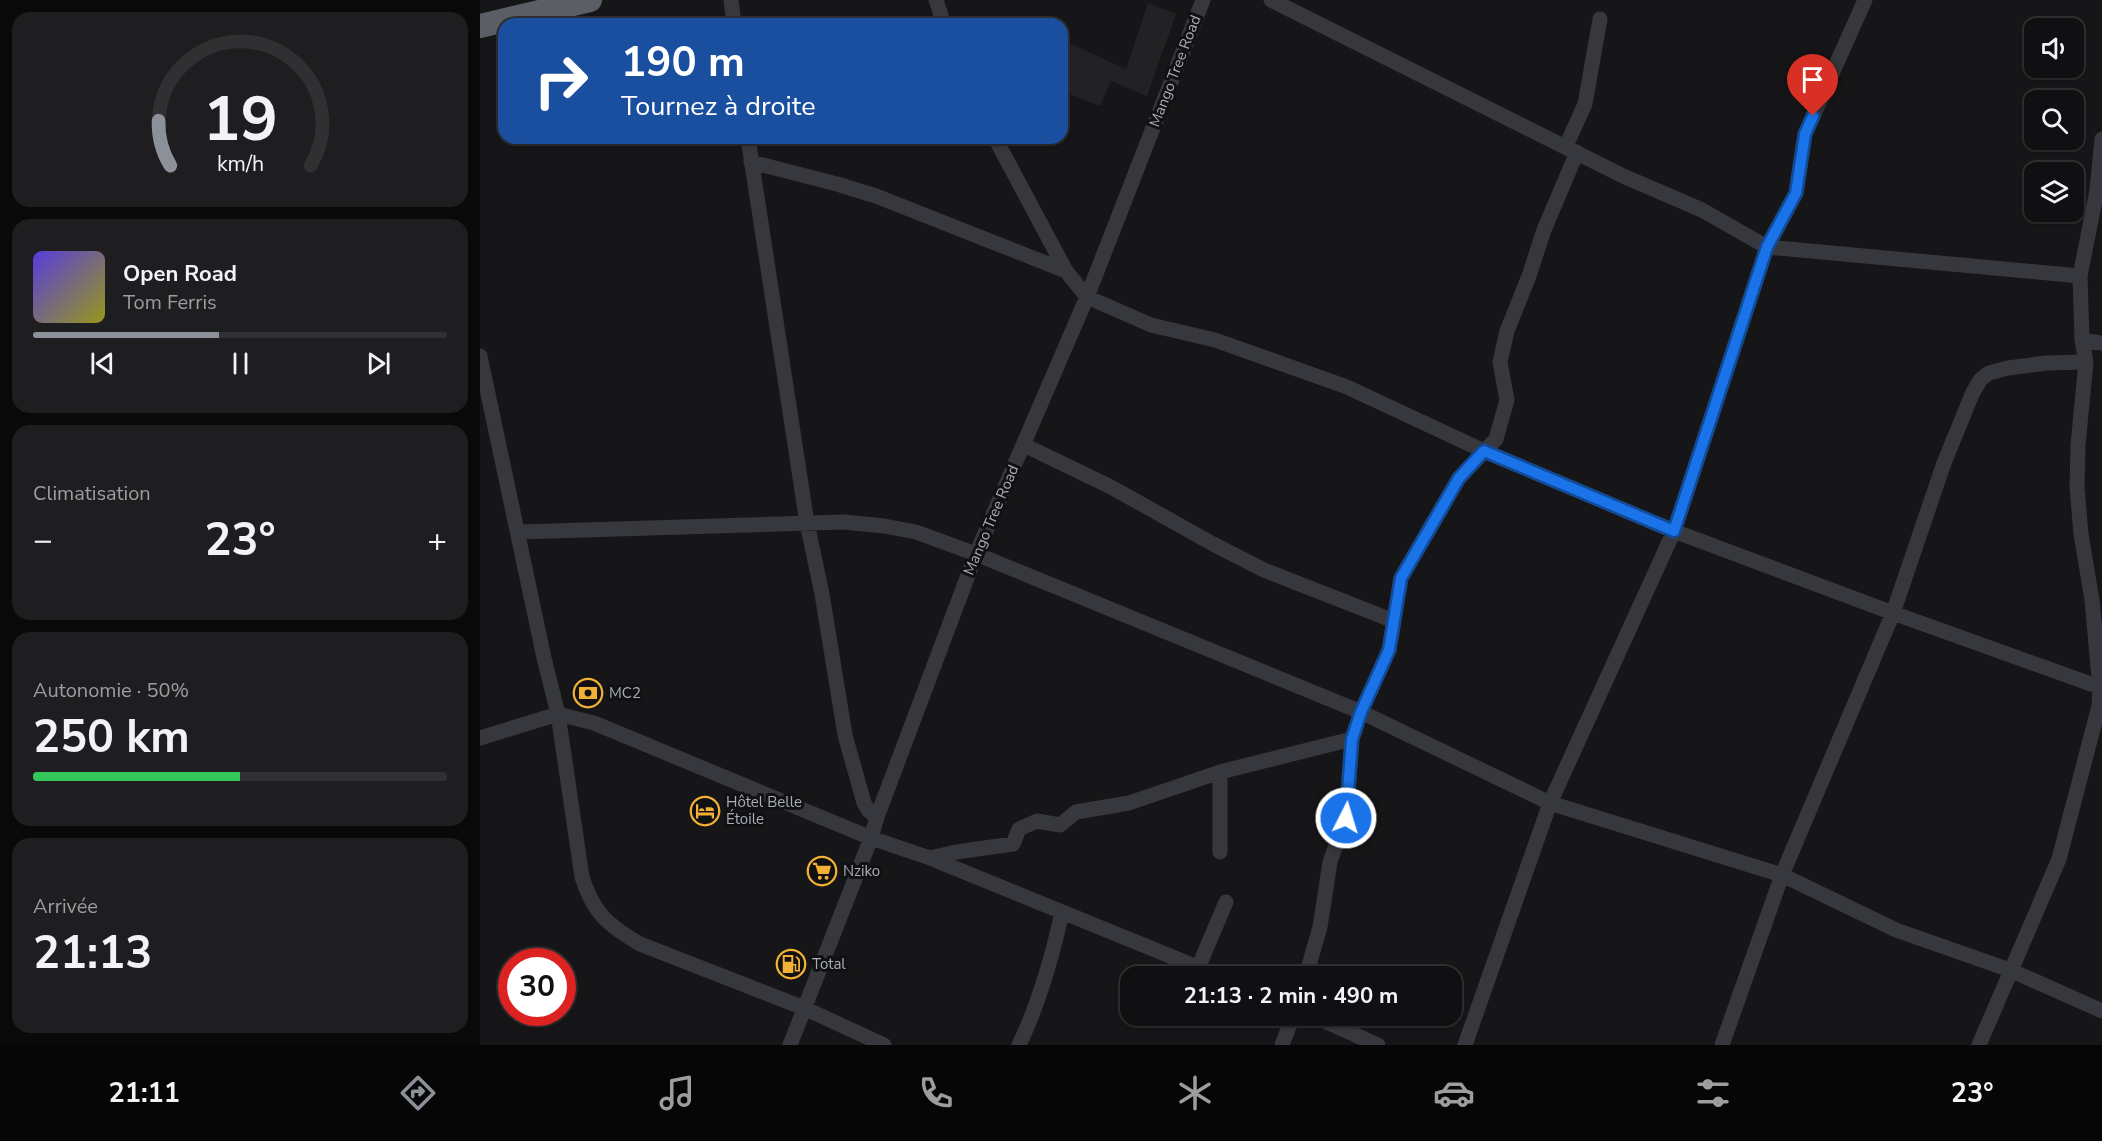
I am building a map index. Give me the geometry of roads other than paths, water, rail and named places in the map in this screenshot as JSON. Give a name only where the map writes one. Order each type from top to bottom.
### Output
[{"type":"highway","points":[[514,18],[590,0]]},
{"type":"highway","points":[[480,26],[498,22]]},
{"type":"street","points":[[731,0],[733,18]]},
{"type":"street","points":[[936,0],[942,18]]},
{"type":"street","name":"Mango Tree Road","points":[[790,1045],[871,838],[976,554],[1087,297],[1203,0]]},
{"type":"street","points":[[1270,0],[1623,176],[1702,210],[1767,247],[2080,276]]},
{"type":"street","points":[[1465,1045],[1550,803],[1674,531],[1767,247],[1796,193],[1805,134],[1866,0]]},
{"type":"street","points":[[1309,966],[1320,927],[1330,862],[1346,818],[1352,739],[1361,712],[1389,650],[1401,578],[1459,478],[1496,439],[1506,400],[1500,362],[1507,331],[1530,276],[1571,149],[1584,104],[1600,19]]},
{"type":"street","points":[[1979,1045],[2059,859],[2099,706],[2101,688],[2077,487],[2078,445],[2086,362],[2082,340],[2080,276],[2097,190],[2102,139]]},
{"type":"street","points":[[749,144],[807,523],[822,594],[845,735],[864,803],[877,818]]},
{"type":"street","points":[[998,144],[1066,271],[1087,297],[1151,325],[1215,340],[1347,387],[1484,451],[1674,531],[2101,688]]},
{"type":"street","points":[[752,162],[876,196],[1066,271]]},
{"type":"street","points":[[2082,340],[2102,343]]},
{"type":"street","points":[[480,356],[558,714],[582,877],[586,892],[598,913],[615,930],[640,944],[804,1008],[884,1045]]},
{"type":"street","points":[[1722,1045],[1782,875],[1893,613],[1955,433],[1968,402],[1981,379],[1989,373],[2046,363],[2086,362]]},
{"type":"street","points":[[1024,445],[1111,487],[1264,570],[1394,621]]},
{"type":"street","points":[[519,532],[844,522],[894,527],[916,532],[976,554],[1361,712],[1550,803],[1782,875],[1896,930],[2010,970],[2102,1011]]},
{"type":"street","points":[[480,738],[558,714],[594,723],[871,838],[930,858],[1193,966]]},
{"type":"street","points":[[930,858],[1012,844],[1019,828],[1037,821],[1060,825],[1076,813],[1130,803],[1220,772],[1352,739]]},
{"type":"street","points":[[1220,772],[1220,852]]},
{"type":"street","points":[[1199,966],[1226,902]]},
{"type":"street","points":[[1019,1045],[1055,946],[1062,912]]},
{"type":"street","points":[[1282,1045],[1289,1026]]},
{"type":"street","points":[[1335,1026],[1378,1045]]},
{"type":"place","name":"MC2","points":[[588,693]]},
{"type":"place","name":"Hôtel Belle Étoile","points":[[705,811]]},
{"type":"place","name":"Nziko","points":[[822,871]]},
{"type":"place","name":"Total","points":[[791,964]]}]
